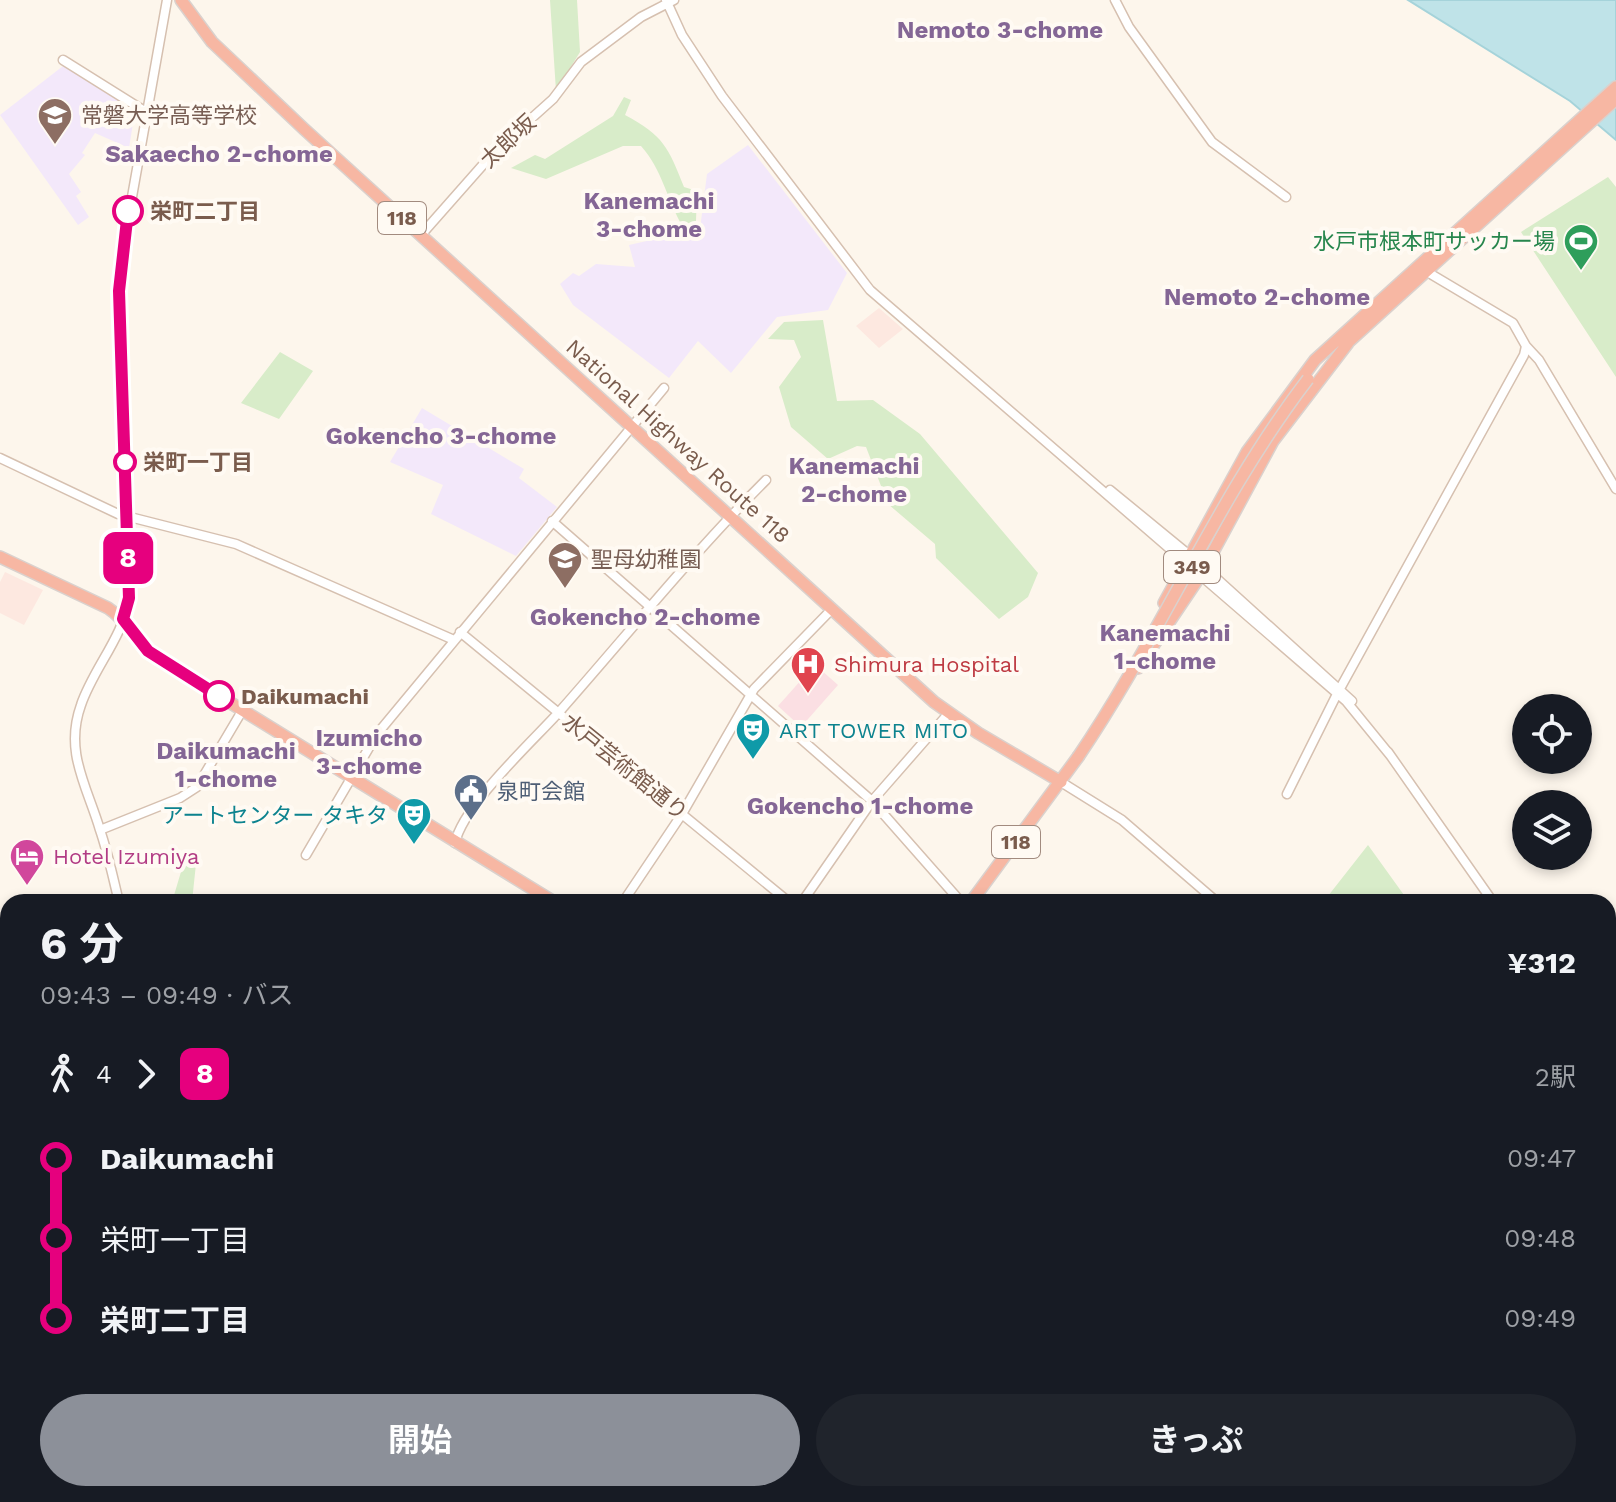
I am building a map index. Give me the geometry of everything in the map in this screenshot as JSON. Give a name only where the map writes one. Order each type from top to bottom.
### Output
[{"type":"highway","name":"National Highway Route 118","points":[[181,0],[212,42],[948,714],[1061,782]]},
{"type":"highway","name":"349","points":[[1463,232],[1616,87]]},
{"type":"highway","name":"349","points":[[1132,677],[1187,558],[1265,424],[1293,386],[1422,267],[1616,99]]},
{"type":"highway","name":"349","points":[[1061,782],[1145,653],[1257,451],[1308,379],[1344,340]]},
{"type":"highway","name":"349","points":[[1092,740],[1202,572],[1273,441],[1344,340]]},
{"type":"highway","points":[[0,557],[103,605],[123,619],[148,651],[541,894]]},
{"type":"highway","name":"118","points":[[977,894],[1061,782]]},
{"type":"street","points":[[117,894],[100,830],[77,771],[75,731],[84,695],[123,619],[129,598],[119,270],[167,0]]},
{"type":"street","points":[[1115,0],[1129,27],[1212,142],[1286,197]]},
{"type":"street","points":[[669,1],[682,35],[722,96],[858,276],[1049,445],[1187,558],[1339,691],[1390,755],[1487,894]]},
{"type":"street","name":"太郎坂","points":[[421,235],[468,179],[553,99],[581,62],[641,17],[669,1]]},
{"type":"street","points":[[63,60],[146,112]]},
{"type":"street","points":[[1422,267],[1513,323],[1526,346],[1539,360],[1616,489]]},
{"type":"street","points":[[1287,794],[1339,691],[1526,346]]},
{"type":"street","points":[[306,855],[377,734],[664,388]]},
{"type":"street","points":[[0,458],[127,516],[236,544],[454,640]]},
{"type":"street","points":[[455,843],[457,830],[483,797],[731,515],[766,480]]},
{"type":"street","points":[[552,521],[872,801],[954,894]]},
{"type":"street","points":[[628,894],[682,814],[751,695],[832,609]]},
{"type":"street","name":"水戸芸術館通り","points":[[460,632],[779,894]]},
{"type":"street","points":[[100,830],[180,798],[197,787],[242,711]]},
{"type":"street","points":[[808,894],[872,801],[948,714]]},
{"type":"street","points":[[1061,782],[1122,820],[1208,894]]},
{"type":"shaded area","name":"常磐大学高等学校","points":[[63,66],[135,111],[129,148],[95,133],[82,153],[85,155],[69,174],[81,192],[76,196],[89,217],[78,225],[0,115]]},
{"type":"shaded area","points":[[748,145],[847,273],[828,310],[777,317],[731,373],[698,341],[669,378],[573,305],[560,284],[573,273],[579,276],[596,264],[635,267],[629,245],[700,229],[707,174]]},
{"type":"shaded area","points":[[879,308],[903,329],[879,348],[856,326]]},
{"type":"shaded area","points":[[422,408],[524,469],[519,478],[557,507],[516,556],[431,514],[443,485],[390,462]]},
{"type":"shaded area","points":[[5,572],[43,590],[24,625],[0,613],[0,582]]},
{"type":"shaded area","name":"Shimura Hospital","points":[[821,670],[838,685],[801,727],[778,706],[803,678],[808,681]]},
{"type":"green space","points":[[550,0],[577,0],[580,52],[556,91]]},
{"type":"green space","points":[[624,97],[631,100],[625,115],[657,136],[669,152],[684,187],[697,191],[696,221],[683,227],[654,165],[641,146],[623,146],[546,179],[511,168],[535,155],[545,159],[613,116]]},
{"type":"green space","name":"水戸市根本町サッカー場","points":[[1608,177],[1616,187],[1616,377],[1521,232]]},
{"type":"green space","points":[[823,320],[837,401],[873,400],[920,434],[1038,573],[1028,597],[999,619],[936,558],[935,544],[888,504],[866,447],[857,446],[828,459],[791,427],[779,387],[801,357],[794,340],[768,339],[784,322]]},
{"type":"green space","points":[[280,352],[313,371],[279,419],[241,403]]},
{"type":"green space","points":[[1368,845],[1403,894],[1330,894]]},
{"type":"green space","points":[[197,854],[193,894],[174,894],[186,855]]},
{"type":"water","points":[[1408,0],[1616,0],[1616,140],[1570,101]]},
{"type":"bus line","name":"8","points":[[128,211],[119,276],[129,598],[123,619],[148,651],[219,696]]},
{"type":"place","name":"常磐大学高等学校","points":[[55,146]]},
{"type":"place","name":"栄町二丁目","points":[[128,211]]},
{"type":"place","name":"水戸市根本町サッカー場","points":[[1581,272]]},
{"type":"place","name":"栄町一丁目","points":[[125,462]]},
{"type":"place","name":"聖母幼稚園","points":[[565,590]]},
{"type":"place","name":"Shimura Hospital","points":[[808,695]]},
{"type":"place","name":"Daikumachi","points":[[219,696]]},
{"type":"place","name":"ART TOWER MITO","points":[[753,761]]},
{"type":"place","name":"泉町会館","points":[[471,822]]},
{"type":"place","name":"アートセンター タキタ","points":[[414,846]]},
{"type":"place","name":"Hotel Izumiya","points":[[27,887]]},
{"type":"district","name":"Nemoto 3-chome","points":[[1000,30]]},
{"type":"district","name":"Sakaecho 2-chome","points":[[219,154]]},
{"type":"district","name":"Kanemachi 3-chome","points":[[649,215]]},
{"type":"district","name":"Nemoto 2-chome","points":[[1267,297]]},
{"type":"district","name":"Gokencho 3-chome","points":[[441,436]]},
{"type":"district","name":"Kanemachi 2-chome","points":[[854,480]]},
{"type":"district","name":"Gokencho 2-chome","points":[[645,617]]},
{"type":"district","name":"Kanemachi 1-chome","points":[[1165,647]]},
{"type":"district","name":"Izumicho 3-chome","points":[[369,752]]},
{"type":"district","name":"Daikumachi 1-chome","points":[[226,765]]},
{"type":"district","name":"Gokencho 1-chome","points":[[860,806]]}]
